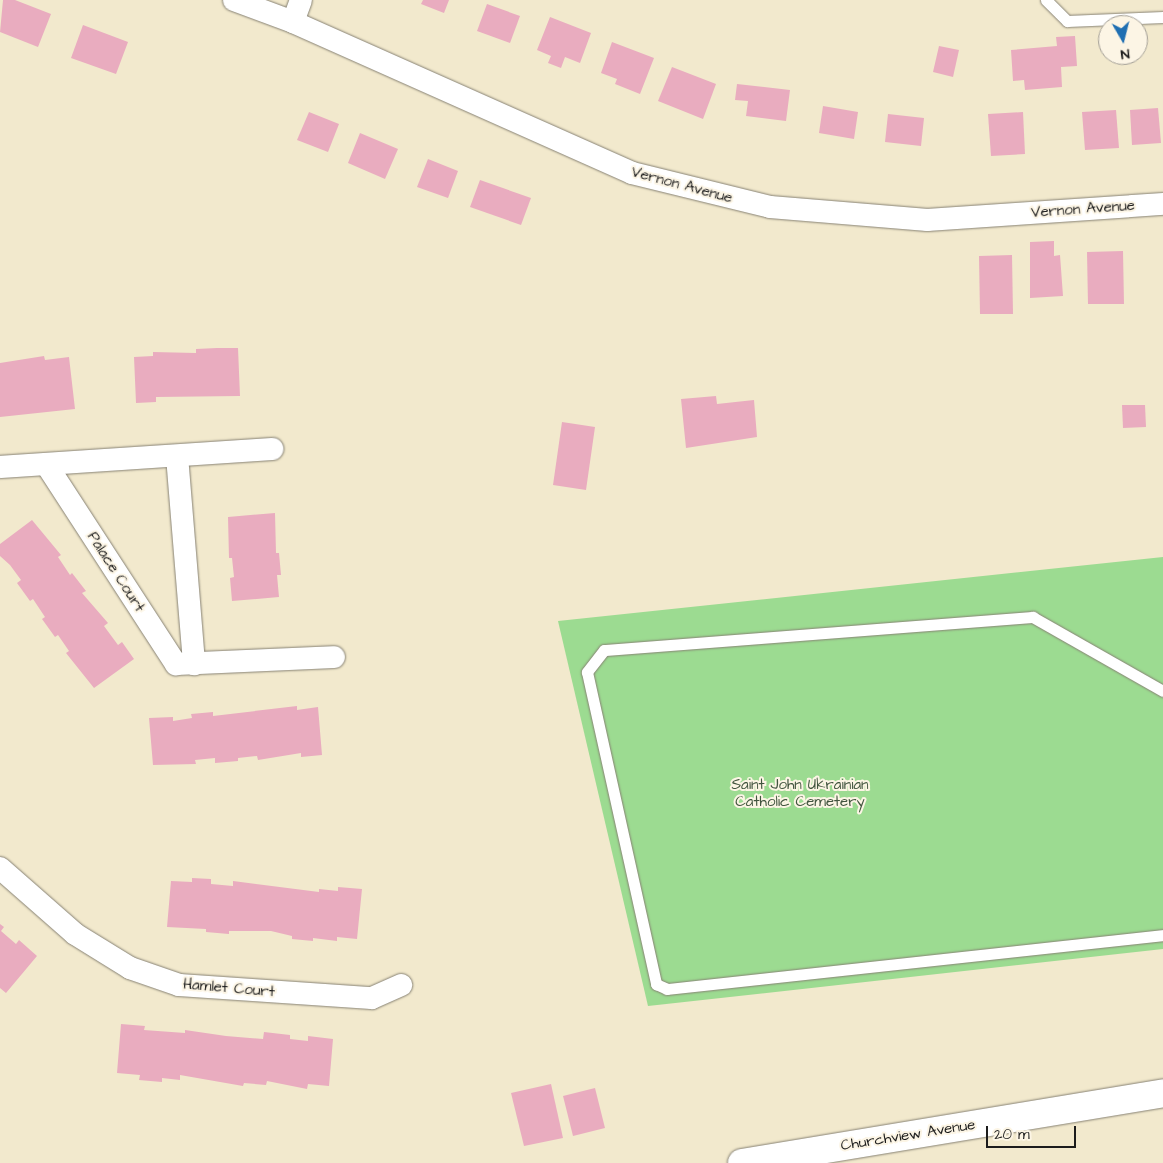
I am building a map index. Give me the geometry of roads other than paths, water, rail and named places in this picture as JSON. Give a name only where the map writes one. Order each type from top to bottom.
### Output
[{"type":"street","name":"Vernon Avenue","points":[[234,0],[293,22],[632,173],[770,207],[927,220],[1163,204]]},
{"type":"street","points":[[293,22],[301,0]]},
{"type":"street","points":[[0,467],[272,449]]},
{"type":"street","points":[[177,456],[194,664]]},
{"type":"street","name":"Palace Court","points":[[46,464],[176,664],[334,657]]},
{"type":"street","name":"Hamlet Court","points":[[0,868],[75,934],[130,968],[179,985],[372,998],[401,985]]},
{"type":"street","name":"Churchview Avenue","points":[[742,1163],[1163,1093]]},
{"type":"lane","points":[[1046,0],[1067,21],[1163,17]]},
{"type":"lane","points":[[1163,691],[1075,638],[1033,617],[604,650],[587,672],[656,984],[667,989],[1163,935]]},
{"type":"park label","name":"Saint John Ukrainian Catholic Cemetery","points":[[800,792]]}]
